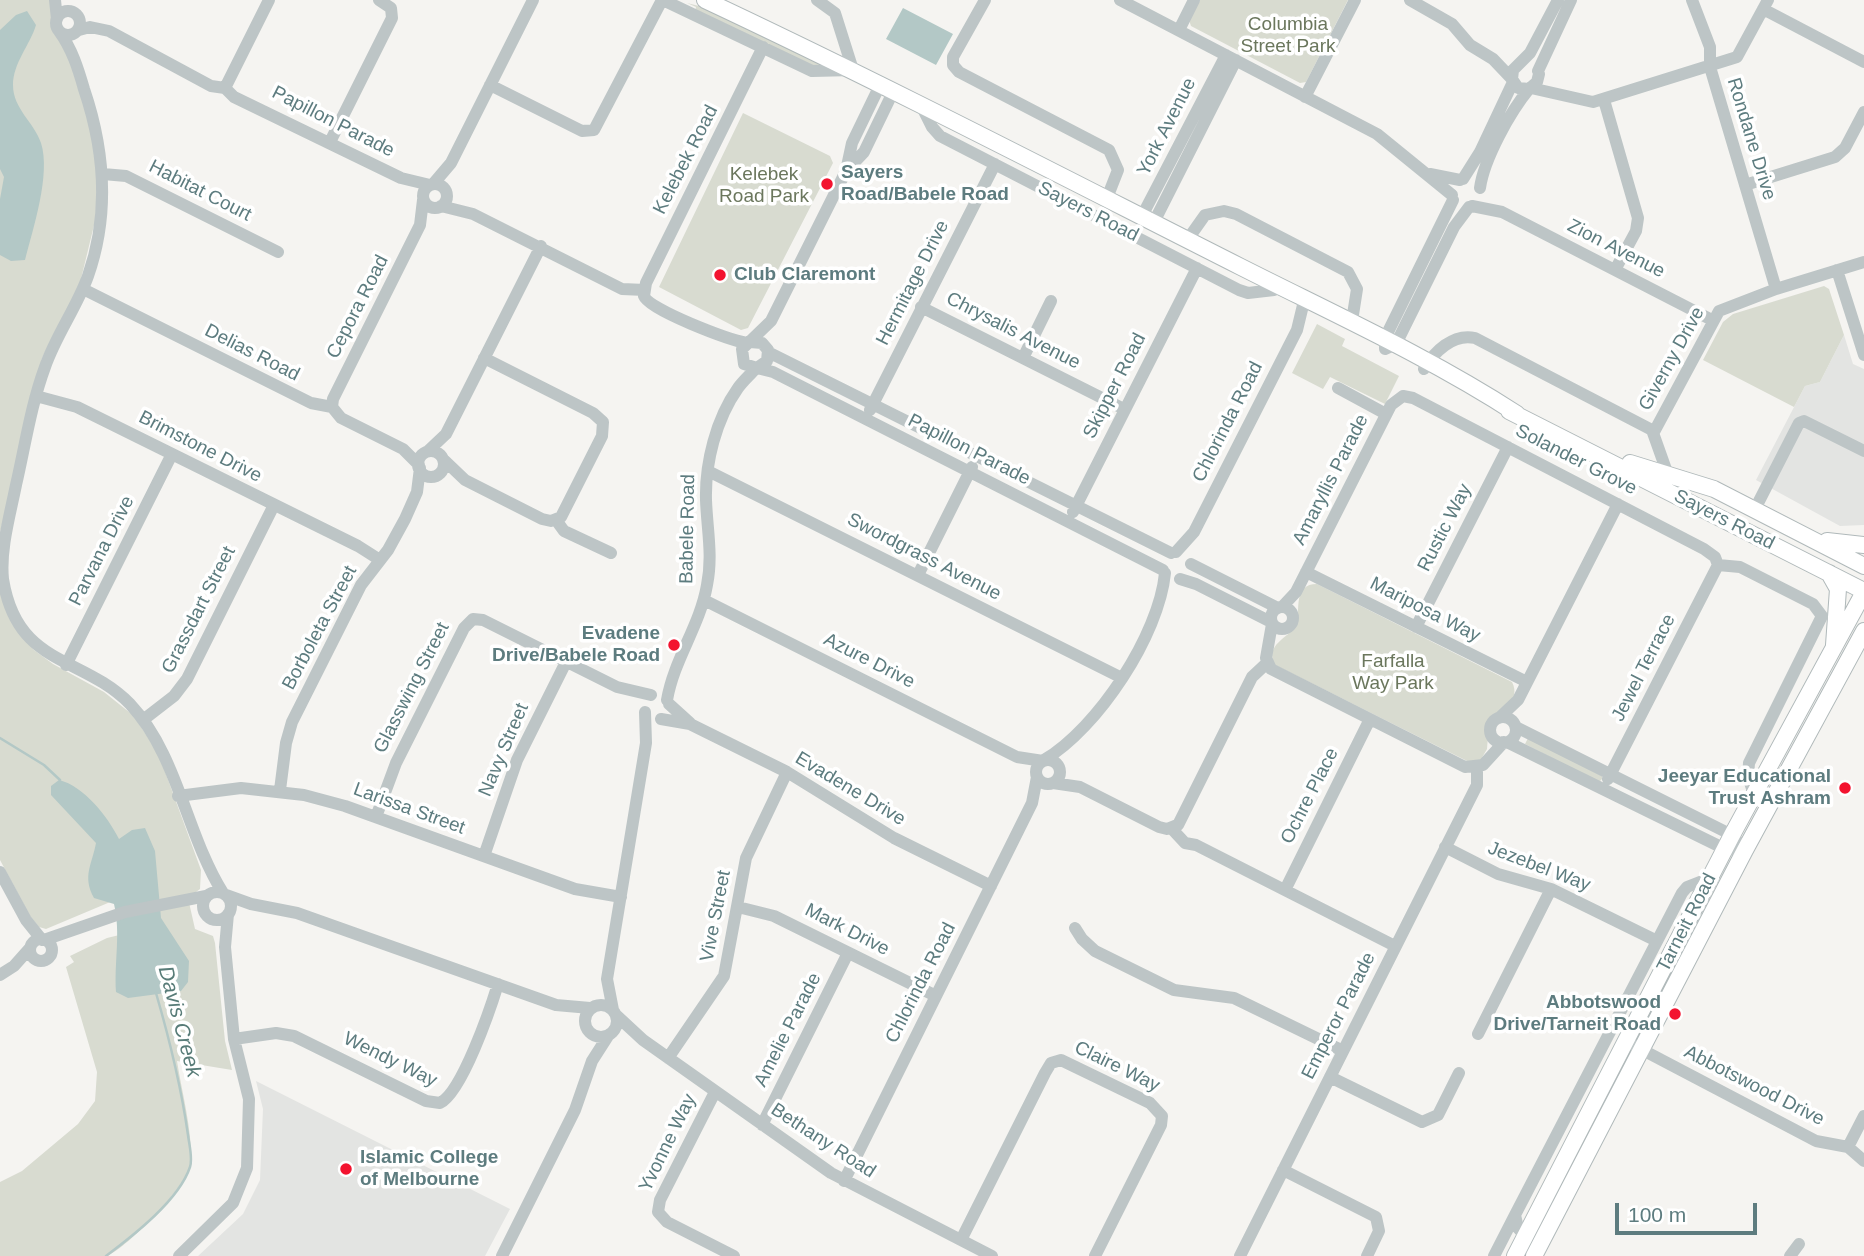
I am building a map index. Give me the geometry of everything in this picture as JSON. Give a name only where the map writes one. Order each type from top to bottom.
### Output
[{"type":"main road","name":"Sayers Road","points":[[705,0],[888,86],[1864,592]]},
{"type":"main road","name":"Sayers Road","points":[[1242,268],[1274,290],[1352,321],[1389,344]]},
{"type":"main road","name":"Sayers Road","points":[[1585,448],[1714,489],[1864,566]]},
{"type":"main road","points":[[1810,538],[1864,545]]},
{"type":"main road","points":[[1829,573],[1838,589],[1833,654]]},
{"type":"main road","name":"Tarneit Road","points":[[1515,1256],[1728,842],[1833,654],[1864,592]]},
{"type":"main road","name":"Tarneit Road","points":[[1534,1256],[1745,850],[1864,631]]},
{"type":"main road","points":[[1525,1236],[1533,1236],[1540,1231],[1575,1163],[1598,1135]]},
{"type":"street","name":"Papillon Parade","points":[[57,0],[75,13],[94,20],[108,31],[198,76],[211,86],[226,85],[234,97],[401,178],[439,188],[473,214],[622,289],[645,290]]},
{"type":"street","points":[[57,0],[58,25],[74,57],[95,121],[103,174],[97,242],[83,289],[50,354],[36,396],[6,535],[2,570],[8,601],[24,630],[44,651],[114,691],[143,720],[165,758],[205,864],[231,903],[225,947],[234,1039],[249,1099],[245,1178],[233,1203],[179,1256]]},
{"type":"street","points":[[226,85],[269,0]]},
{"type":"street","points":[[330,142],[396,4],[379,0]]},
{"type":"street","points":[[439,207],[439,188],[533,0]]},
{"type":"street","points":[[490,85],[582,131],[594,130],[662,0]]},
{"type":"street","name":"Sayers Road","points":[[662,0],[817,72],[853,70]]},
{"type":"street","points":[[817,0],[835,13],[853,70]]},
{"type":"street","points":[[985,0],[953,57],[953,65],[959,72],[1109,150],[1118,170],[1107,198]]},
{"type":"street","points":[[1120,0],[1386,139],[1430,174],[1460,206],[1471,206]]},
{"type":"street","points":[[1179,30],[1194,0]]},
{"type":"street","points":[[1305,97],[1355,0]]},
{"type":"street","points":[[1410,0],[1452,24],[1476,50],[1493,59],[1530,64],[1559,93]]},
{"type":"street","points":[[1389,344],[1453,197],[1453,186],[1461,179],[1486,140],[1512,80],[1513,70],[1535,45],[1558,0]]},
{"type":"street","points":[[1389,344],[1454,227],[1479,200],[1486,166],[1516,107],[1537,82],[1538,73],[1572,0]]},
{"type":"street","name":"Rondane Drive","points":[[1692,0],[1710,47],[1710,67],[1776,289]]},
{"type":"street","points":[[1493,59],[1518,88],[1559,93],[1579,101],[1604,100],[1737,57],[1765,5],[1864,62]]},
{"type":"street","points":[[58,25],[61,13],[75,13],[81,22],[74,57]]},
{"type":"street","points":[[58,25],[70,36],[78,31]]},
{"type":"street","name":"Papillon Parade","points":[[78,31],[90,27],[108,31]]},
{"type":"street","name":"Kelebek Road","points":[[645,290],[763,47]]},
{"type":"street","name":"York Avenue","points":[[1148,219],[1231,58]]},
{"type":"street","points":[[741,359],[742,349],[771,321],[846,172],[864,152],[888,86]]},
{"type":"street","points":[[1604,100],[1638,218],[1636,231],[1615,270]]},
{"type":"street","name":"Sayers Road","points":[[919,103],[936,132],[995,164],[1244,292],[1274,290]]},
{"type":"street","points":[[1745,185],[1835,157],[1845,148],[1864,112]]},
{"type":"street","name":"Hermitage Drive","points":[[865,419],[995,164]]},
{"type":"street","name":"Habitat Court","points":[[103,174],[126,176],[278,251]]},
{"type":"street","points":[[1430,174],[1471,179],[1480,190]]},
{"type":"street","name":"Papillon Parade","points":[[401,178],[430,207],[473,214]]},
{"type":"street","name":"Cepora Road","points":[[332,407],[333,399],[420,225],[424,190],[439,188]]},
{"type":"street","name":"Zion Avenue","points":[[1480,190],[1502,212]]},
{"type":"street","name":"Zion Avenue","points":[[1471,206],[1502,212],[1712,320]]},
{"type":"street","name":"Cepora Road","points":[[420,225],[439,207]]},
{"type":"street","points":[[1188,240],[1205,215],[1224,211],[1236,214],[1348,272],[1357,289],[1352,321]]},
{"type":"street","points":[[465,480],[427,475],[419,467],[421,456],[446,434],[541,246]]},
{"type":"street","points":[[1776,289],[1864,262]]},
{"type":"street","name":"Skipper Road","points":[[1069,521],[1197,268]]},
{"type":"street","points":[[1837,270],[1864,355]]},
{"type":"street","name":"Delias Road","points":[[83,289],[311,403],[332,407],[341,418],[403,449],[428,452]]},
{"type":"street","name":"Giverny Drive","points":[[1654,432],[1712,320],[1726,306],[1776,289]]},
{"type":"street","points":[[645,290],[659,307],[717,336],[758,341],[768,351]]},
{"type":"street","points":[[1023,358],[1051,301]]},
{"type":"street","name":"Chlorinda Road","points":[[1173,553],[1194,532],[1309,304]]},
{"type":"street","name":"Chrysalis Avenue","points":[[921,307],[1125,409]]},
{"type":"street","points":[[717,336],[741,359],[757,368],[767,361],[771,321]]},
{"type":"street","points":[[1427,365],[1433,354],[1445,346],[1459,338],[1471,336],[1654,432],[1668,475]]},
{"type":"street","name":"Papillon Parade","points":[[768,351],[1173,553]]},
{"type":"street","points":[[484,358],[593,412],[603,422],[604,433],[558,518]]},
{"type":"street","name":"Babele Road","points":[[738,388],[741,359]]},
{"type":"street","name":"Papillon Parade","points":[[757,368],[773,372],[1164,571]]},
{"type":"street","name":"Babele Road","points":[[668,702],[673,671],[704,600],[710,557],[708,471],[719,427],[738,388],[757,368]]},
{"type":"street","points":[[1338,388],[1386,414]]},
{"type":"street","name":"Brimstone Drive","points":[[36,396],[78,407],[344,540],[376,564]]},
{"type":"street","name":"Amaryllis Parade","points":[[1293,614],[1296,592],[1386,414],[1395,400],[1409,397]]},
{"type":"street","name":"Solander Grove","points":[[1409,397],[1704,549],[1715,557],[1718,565],[1740,567],[1813,604],[1822,613],[1821,622],[1749,762],[1748,777],[1754,794]]},
{"type":"street","points":[[1755,509],[1799,423],[1804,421],[1864,451]]},
{"type":"street","points":[[435,476],[443,468],[446,434]]},
{"type":"street","name":"Rustic Way","points":[[1416,627],[1508,447]]},
{"type":"street","name":"Delias Road","points":[[403,449],[419,467]]},
{"type":"street","points":[[428,452],[436,452],[465,480],[542,519],[558,518]]},
{"type":"street","name":"Parvana Drive","points":[[66,665],[172,454]]},
{"type":"street","points":[[918,575],[976,457]]},
{"type":"street","name":"Borboleta Street","points":[[417,492],[419,467]]},
{"type":"street","name":"Swordgrass Avenue","points":[[708,471],[1122,678]]},
{"type":"street","name":"Borboleta Street","points":[[280,790],[286,743],[292,722],[361,585],[417,492],[435,476]]},
{"type":"street","points":[[1269,666],[1370,719],[1479,765],[1513,738],[1518,700],[1618,504]]},
{"type":"street","name":"Grassdart Street","points":[[143,720],[174,696],[187,679],[274,505]]},
{"type":"street","points":[[558,518],[564,531],[611,553]]},
{"type":"street","name":"Chlorinda Road","points":[[1190,561],[1194,532]]},
{"type":"street","points":[[1161,599],[1165,558],[1173,553],[1293,614],[1292,625],[1269,645]]},
{"type":"street","points":[[1080,787],[1043,782],[1037,776],[1037,767],[1068,743],[1122,678],[1161,599],[1187,575],[1190,561]]},
{"type":"street","name":"Jewel Terrace","points":[[1603,789],[1718,565]]},
{"type":"street","points":[[1164,571],[1179,580],[1196,584],[1285,629]]},
{"type":"street","name":"Mariposa Way","points":[[1306,572],[1527,682]]},
{"type":"street","name":"Amaryllis Parade","points":[[1280,607],[1296,592]]},
{"type":"street","name":"Azure Drive","points":[[704,600],[1017,757],[1037,776]]},
{"type":"street","points":[[1175,827],[1250,683],[1269,666],[1272,612],[1280,607]]},
{"type":"street","name":"Glasswing Street","points":[[376,817],[396,763],[464,628],[473,619],[483,620],[566,662]]},
{"type":"street","points":[[566,662],[617,687],[659,695],[668,702],[667,713],[646,743]]},
{"type":"street","name":"Navy Street","points":[[484,856],[520,755],[566,662]]},
{"type":"street","name":"Babele Road","points":[[651,695],[673,671]]},
{"type":"street","points":[[617,687],[652,719],[661,719]]},
{"type":"street","points":[[592,1061],[585,1017],[607,979],[646,743],[645,701],[651,695]]},
{"type":"street","points":[[1518,700],[1493,722],[1491,732],[1497,740],[1745,850]]},
{"type":"street","name":"Evadene Drive","points":[[668,702],[690,724]]},
{"type":"street","points":[[1499,718],[1510,719],[1515,726],[1611,774],[1728,842]]},
{"type":"street","name":"Evadene Drive","points":[[661,719],[690,724],[787,772],[894,838],[991,886]]},
{"type":"street","name":"Ochre Place","points":[[1285,890],[1370,719]]},
{"type":"street","name":"Emperor Parade","points":[[1240,1256],[1472,793],[1491,732]]},
{"type":"street","points":[[1053,783],[1059,776],[1068,743]]},
{"type":"street","name":"Azure Drive","points":[[1017,757],[1044,761]]},
{"type":"street","points":[[1044,761],[1053,761],[1080,787],[1159,827],[1175,827],[1196,845],[1395,946]]},
{"type":"street","name":"Vive Street","points":[[668,1058],[724,976],[748,853],[787,772]]},
{"type":"street","name":"Chlorinda Road","points":[[844,1181],[1032,803],[1037,776]]},
{"type":"street","name":"Chlorinda Road","points":[[1032,803],[1053,783]]},
{"type":"street","name":"Larissa Street","points":[[178,796],[228,789],[280,790],[321,799],[575,889],[621,897]]},
{"type":"street","name":"Jezebel Way","points":[[1445,847],[1498,874],[1552,889],[1657,941]]},
{"type":"street","points":[[205,864],[206,895],[202,905],[225,947]]},
{"type":"street","points":[[0,872],[37,943],[32,958],[38,961]]},
{"type":"street","points":[[1494,1256],[1685,888],[1710,878]]},
{"type":"street","points":[[1478,1034],[1552,889]]},
{"type":"street","points":[[0,975],[14,966],[37,943],[69,933],[94,921],[125,912],[174,904],[215,891],[251,904],[297,913],[556,1005],[603,1005],[614,1012]]},
{"type":"street","points":[[174,904],[209,917],[251,904]]},
{"type":"street","name":"Mark Drive","points":[[738,907],[774,915],[936,996]]},
{"type":"street","points":[[1075,928],[1095,951],[1174,990],[1185,994],[1234,998],[1343,1051]]},
{"type":"street","points":[[14,966],[48,958],[69,933]]},
{"type":"street","points":[[37,943],[51,946],[51,952]]},
{"type":"street","name":"Amelie Parade","points":[[762,1125],[848,953]]},
{"type":"street","points":[[502,1256],[575,1110],[592,1061],[616,1025],[607,979]]},
{"type":"street","name":"Wendy Way","points":[[234,1039],[276,1033],[294,1035],[426,1101],[440,1104],[448,1098],[468,1060],[498,984]]},
{"type":"street","points":[[556,1005],[597,1037],[609,1035]]},
{"type":"street","name":"Bethany Road","points":[[614,1012],[643,1040],[844,1181],[992,1256]]},
{"type":"street","name":"Bethany Road","points":[[609,1035],[643,1040]]},
{"type":"street","name":"Abbotswood Drive","points":[[1626,1042],[1816,1141],[1848,1147],[1864,1161]]},
{"type":"street","name":"Claire Way","points":[[961,1240],[1045,1073],[1051,1063],[1061,1060],[1150,1103],[1162,1115],[1161,1125],[1095,1256]]},
{"type":"street","points":[[1330,1077],[1422,1122],[1438,1115],[1459,1073]]},
{"type":"street","name":"Yvonne Way","points":[[715,1092],[660,1200],[658,1212],[667,1223],[734,1256]]},
{"type":"street","points":[[1848,1147],[1864,1116]]},
{"type":"street","points":[[1283,1170],[1376,1217],[1379,1231],[1367,1256]]},
{"type":"street","points":[[1515,1215],[1518,1228],[1525,1236]]},
{"type":"street","points":[[1790,1256],[1799,1244]]},
{"type":"shaded area","points":[[903,8],[953,34],[936,65],[886,39]]},
{"type":"shaded area","points":[[27,11],[36,25],[16,69],[13,85],[16,101],[41,143],[44,170],[40,202],[25,260],[11,261],[0,255],[0,199],[4,177],[0,169],[0,30],[16,15]]},
{"type":"shaded area","points":[[1844,335],[1853,364],[1864,369],[1864,525],[1840,526],[1756,480],[1805,386],[1820,382]]},
{"type":"shaded area","points":[[59,780],[86,796],[108,821],[119,839],[132,830],[145,828],[155,851],[161,918],[189,961],[188,982],[181,991],[128,998],[116,992],[117,926],[114,904],[94,898],[90,890],[88,877],[96,843],[51,795],[51,786]]},
{"type":"shaded area","name":"Islamic College of Melbourne","points":[[256,1081],[510,1209],[485,1256],[198,1256],[243,1214],[260,1180],[263,1109]]},
{"type":"green space","points":[[0,0],[51,0],[53,29],[63,41],[87,114],[97,160],[97,213],[80,283],[42,358],[0,533]]},
{"type":"green space","name":"Columbia Street Park","points":[[1200,0],[1348,0],[1306,82],[1300,83],[1191,26],[1189,20]]},
{"type":"green space","points":[[687,3],[707,8],[832,67],[821,69],[695,11],[696,7]]},
{"type":"green space","name":"Kelebek Road Park","points":[[743,113],[830,156],[833,163],[748,328],[741,330],[659,287]]},
{"type":"green space","points":[[1824,286],[1829,289],[1844,335],[1820,382],[1805,386],[1794,407],[1703,360],[1723,322],[1733,314]]},
{"type":"green space","points":[[1317,324],[1345,339],[1342,346],[1399,376],[1385,404],[1330,377],[1323,389],[1292,373]]},
{"type":"green space","name":"Farfalla Way Park","points":[[1317,584],[1512,682],[1512,700],[1489,723],[1487,749],[1480,761],[1471,763],[1275,665],[1272,658],[1275,647],[1297,625],[1301,593],[1309,585]]},
{"type":"green space","points":[[0,592],[5,607],[34,650],[53,664],[104,692],[134,716],[159,755],[201,870],[200,889],[188,898],[195,929],[213,936],[215,943],[225,1041],[232,1070],[177,1061],[190,1136],[191,1161],[188,1171],[170,1199],[156,1214],[129,1241],[107,1256],[0,1256],[0,1182],[22,1171],[78,1124],[95,1101],[97,1072],[66,967],[74,962],[70,956],[107,938],[144,929],[115,900],[46,929],[39,927],[30,916],[0,860]]},
{"type":"green space","points":[[1528,738],[1602,776],[1602,779],[1599,782],[1525,744]]},
{"type":"waterway","name":"Davis Creek","points":[[0,738],[44,765],[60,780]]},
{"type":"waterway","name":"Davis Creek","points":[[106,1256],[166,1204],[184,1179],[191,1163],[178,1081],[156,993]]},
{"type":"place","name":"Sayers Road/Babele Road","points":[[827,184]]},
{"type":"place","name":"Club Claremont","points":[[720,275]]},
{"type":"place","name":"Evadene Drive/Babele Road","points":[[674,645]]},
{"type":"place","name":"Jeeyar Educational Trust Ashram","points":[[1845,788]]},
{"type":"place","name":"Abbotswood Drive/Tarneit Road","points":[[1675,1014]]},
{"type":"place","name":"Islamic College of Melbourne","points":[[346,1169]]}]
